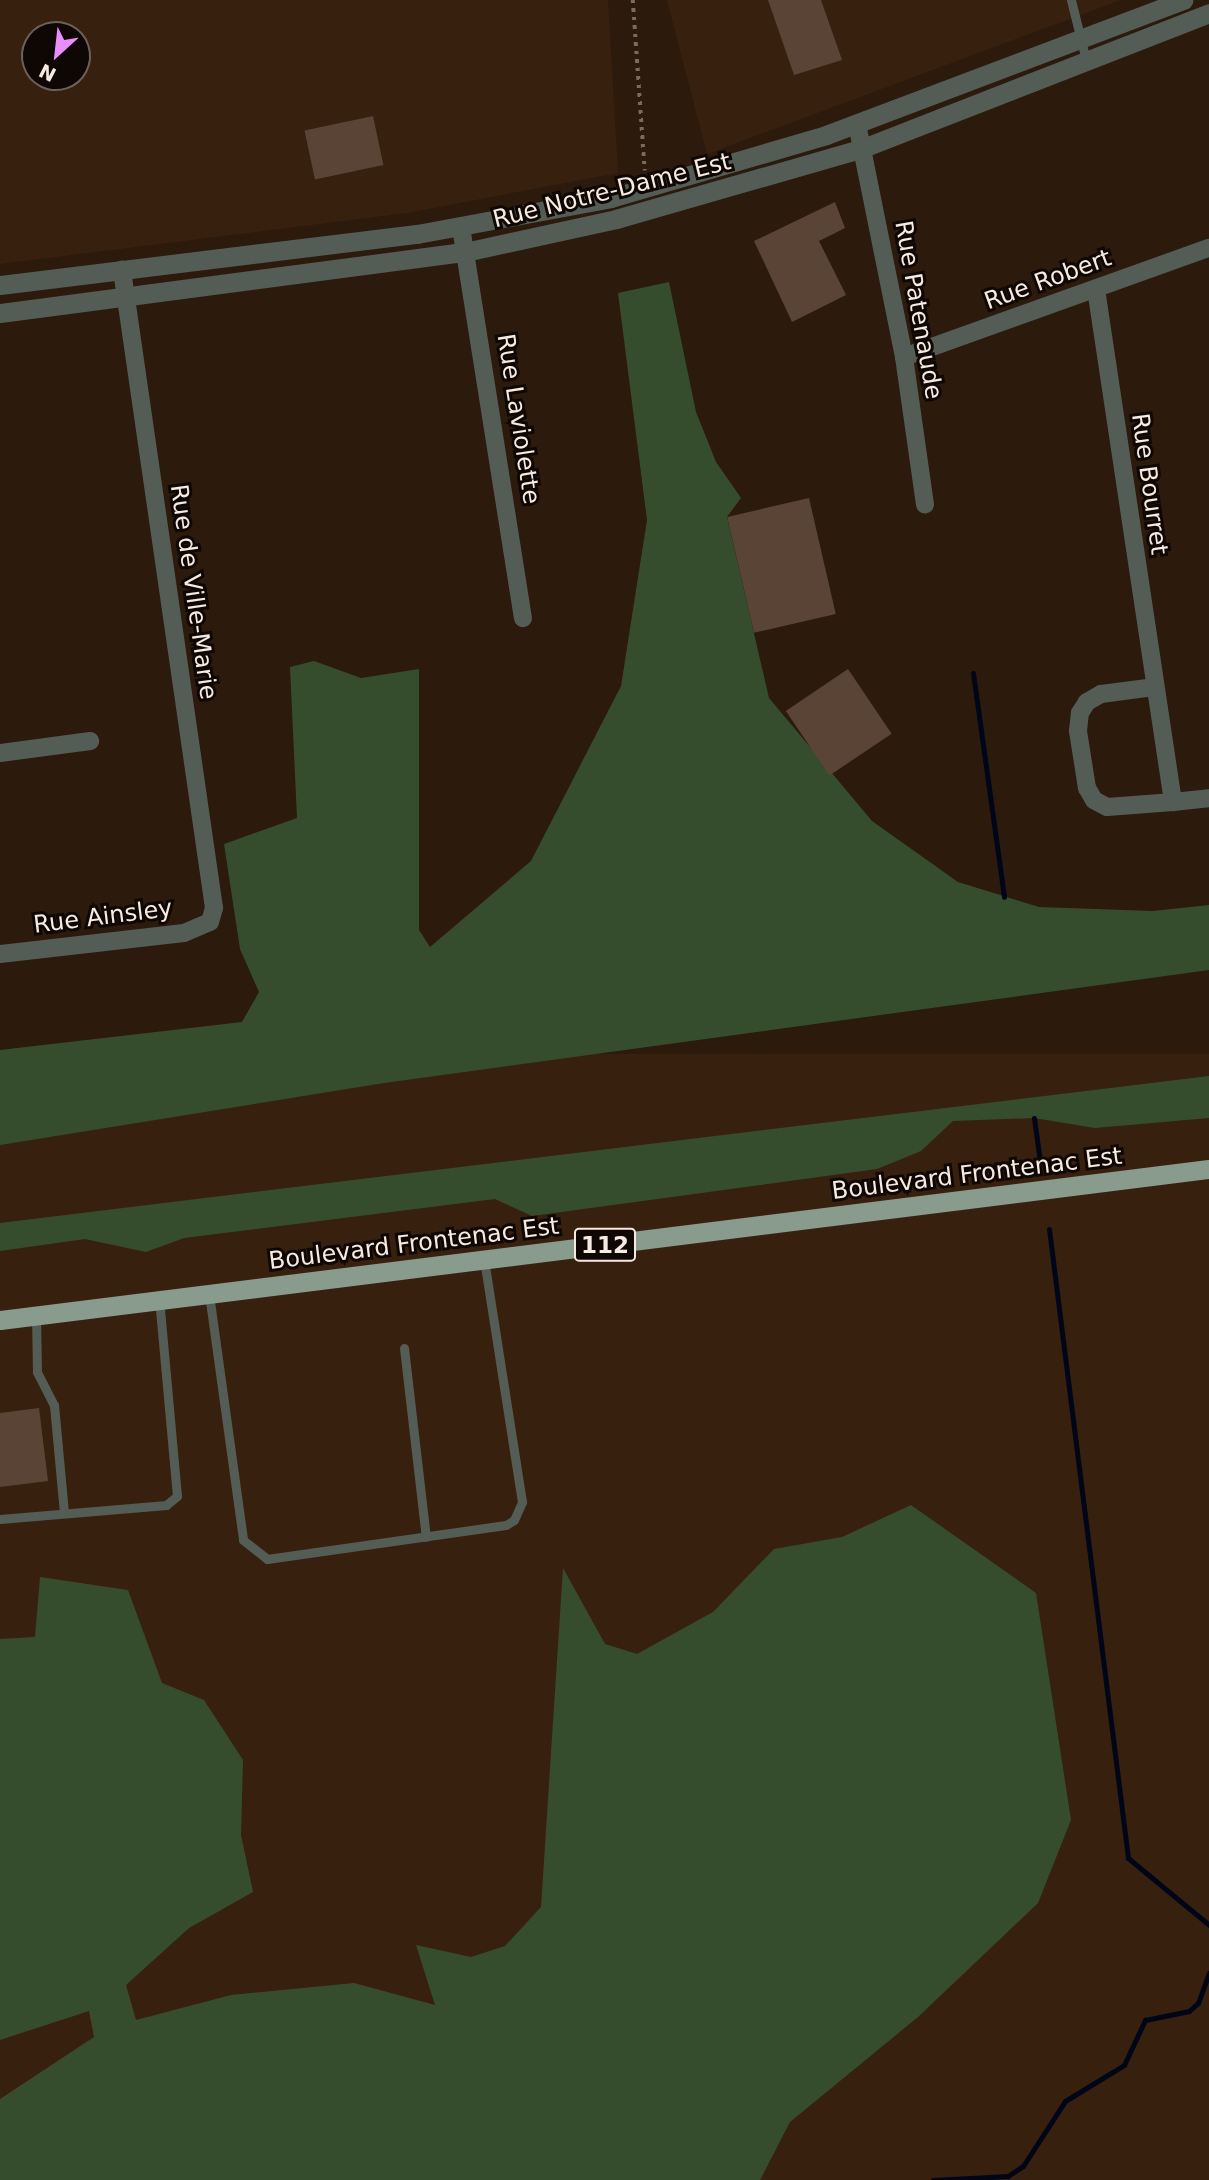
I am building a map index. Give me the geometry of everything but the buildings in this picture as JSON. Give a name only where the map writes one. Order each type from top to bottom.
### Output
[{"type":"main road","name":"Boulevard Frontenac Est","points":[[0,1320],[1209,1169]]},
{"type":"street","name":"Rue Notre-Dame Est","points":[[0,285],[461,227],[687,178],[857,124],[1183,0]]},
{"type":"street","name":"Rue Notre-Dame Est","points":[[0,313],[465,252],[696,199],[863,148],[1209,13]]},
{"type":"street","name":"Rue Patenaude","points":[[857,124],[904,357],[925,505]]},
{"type":"street","name":"Rue Laviolette","points":[[461,227],[523,618]]},
{"type":"street","name":"Rue Robert","points":[[904,357],[1209,248]]},
{"type":"street","name":"Rue de Ville-Marie","points":[[122,270],[214,908],[210,922]]},
{"type":"street","name":"Rue Bourret","points":[[1096,289],[1173,802]]},
{"type":"street","points":[[1154,687],[1101,694],[1087,702],[1078,731],[1087,788],[1094,800],[1107,807],[1209,798]]},
{"type":"street","points":[[0,753],[90,741]]},
{"type":"street","name":"Rue Ainsley","points":[[0,954],[184,933],[210,922]]},
{"type":"lane","points":[[1071,0],[1086,60]]},
{"type":"lane","points":[[334,245],[336,268]]},
{"type":"lane","points":[[209,1294],[236,1505],[248,1549],[267,1559],[506,1525],[514,1520],[522,1502],[484,1260]]},
{"type":"lane","points":[[0,1519],[166,1505],[177,1496],[159,1300]]},
{"type":"lane","points":[[36,1315],[37,1372],[54,1405],[64,1513]]},
{"type":"lane","points":[[404,1348],[426,1536]]},
{"type":"path","points":[[633,0],[645,177]]},
{"type":"shaded area","points":[[0,0],[608,0],[618,173],[407,213],[0,264]]},
{"type":"shaded area","points":[[667,0],[1121,0],[707,154]]},
{"type":"shaded area","points":[[0,1054],[1209,1054],[1209,2180],[0,2180]]},
{"type":"green space","points":[[669,282],[696,412],[716,462],[741,498],[727,517],[769,698],[872,821],[958,882],[1039,907],[1153,911],[1209,905],[1209,970],[384,1083],[0,1145],[0,1050],[242,1022],[259,992],[240,949],[224,844],[297,818],[290,667],[314,661],[361,678],[419,669],[419,930],[430,947],[531,861],[621,686],[647,520],[618,293]]},
{"type":"green space","points":[[1209,1076],[1209,1118],[1095,1128],[1034,1118],[953,1121],[921,1151],[877,1169],[532,1216],[495,1199],[184,1238],[146,1252],[85,1239],[0,1251],[0,1223]]},
{"type":"green space","points":[[911,1505],[1036,1593],[1071,1820],[1038,1903],[918,2017],[790,2122],[760,2180],[0,2180],[0,2099],[94,2037],[89,2011],[0,2040],[0,1639],[35,1637],[40,1577],[128,1590],[162,1683],[204,1700],[243,1760],[241,1835],[253,1892],[189,1928],[126,1985],[136,2020],[231,1995],[354,1983],[435,2005],[416,1945],[471,1957],[505,1946],[541,1907],[563,1568],[605,1644],[637,1654],[713,1612],[774,1549],[842,1537]]},
{"type":"waterway","points":[[973,673],[1004,897]]},
{"type":"waterway","points":[[1034,1118],[1040,1161]]},
{"type":"waterway","points":[[1049,1229],[1128,1858],[1209,1925]]},
{"type":"waterway","points":[[933,2180],[1008,2176],[1023,2166],[1065,2101],[1124,2065],[1145,2020],[1189,2011],[1198,2003],[1209,1973]]}]
